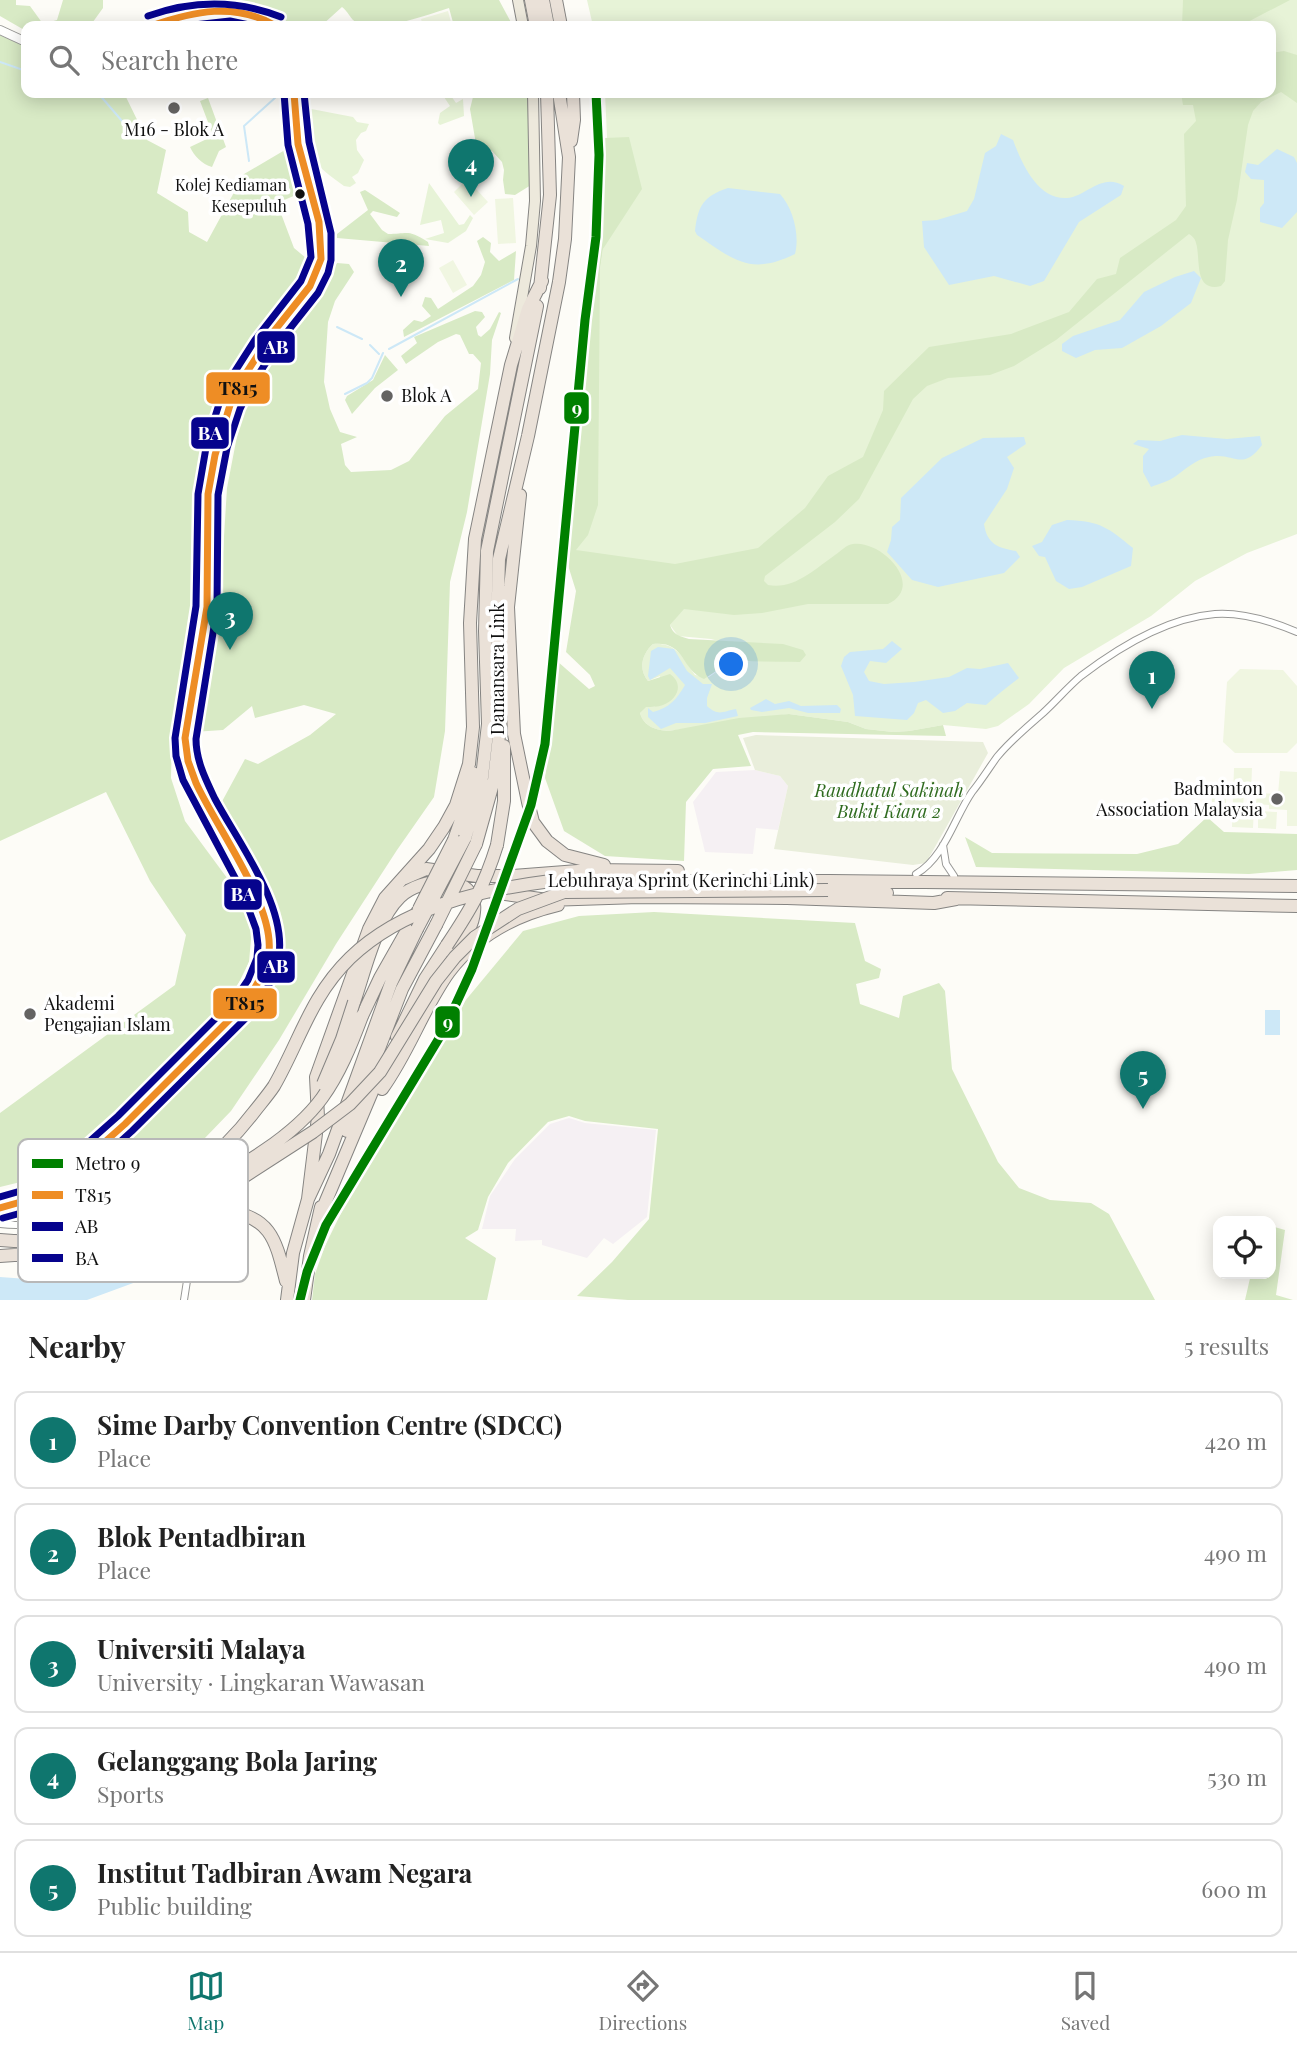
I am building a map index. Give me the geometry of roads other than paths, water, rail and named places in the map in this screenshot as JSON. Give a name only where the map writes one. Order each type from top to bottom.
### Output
[{"type":"highway","points":[[543,0],[547,21]]},
{"type":"highway","points":[[556,0],[560,21]]},
{"type":"highway","points":[[522,1],[533,21]]},
{"type":"highway","name":"Damansara Link","points":[[304,1300],[310,1256],[325,1189],[402,989],[436,925],[481,786],[488,724],[485,631],[487,551],[542,281],[551,195],[547,98]]},
{"type":"highway","name":"Damansara Link","points":[[287,1294],[293,1253],[308,1199],[328,1154],[391,983],[494,780],[501,718],[497,628],[499,559],[528,436],[559,282],[567,219],[569,157],[560,98]]},
{"type":"highway","points":[[569,157],[574,120],[573,98]]},
{"type":"highway","points":[[308,1199],[316,1144],[316,1077],[369,929],[385,898],[429,849],[443,827],[456,805],[469,764],[473,727],[470,647],[475,539],[511,365],[528,309],[542,281]]},
{"type":"highway","points":[[528,436],[508,607],[514,734],[527,802],[533,822],[547,841],[565,855],[627,870]]},
{"type":"highway","points":[[248,1158],[282,1136],[320,1100],[338,1073],[380,978],[419,909],[465,841],[467,803],[478,741],[477,648],[481,573],[487,551]]},
{"type":"highway","points":[[471,610],[477,648]]},
{"type":"highway","points":[[380,1072],[425,979],[474,905],[487,878],[497,845],[504,801],[501,718]]},
{"type":"highway","points":[[443,827],[439,842],[442,854],[454,872],[485,890],[547,900],[639,897],[787,898],[934,903],[956,899]]},
{"type":"highway","points":[[385,898],[412,873],[426,869],[477,876],[627,870],[916,874],[954,876],[984,882]]},
{"type":"highway","points":[[547,900],[537,892],[535,882],[539,876],[551,871]]},
{"type":"highway","name":"Lebuhraya Sprint (Kerinchi Link)","points":[[231,1139],[273,1087],[303,1024],[335,975],[352,957],[407,918],[438,905],[512,886],[551,881],[829,885],[956,899],[1297,906]]},
{"type":"highway","points":[[248,1153],[285,1125],[322,1086],[375,942],[387,914],[398,899],[422,883],[444,882],[467,888],[474,900],[471,926],[374,1087],[320,1215]]},
{"type":"highway","name":"Lebuhraya Sprint (Kerinchi Link)","points":[[248,1174],[350,1104],[380,1072],[436,981],[454,957],[497,921],[541,898],[564,892],[984,882],[1294,885]]},
{"type":"highway","points":[[361,1117],[387,1082],[447,975],[459,961],[488,935],[510,921],[533,911],[577,900]]},
{"type":"highway","points":[[248,1216],[259,1221],[271,1234],[278,1248],[287,1294]]},
{"type":"highway","name":"Lebuhraya Sprint (Kerinchi Link)","points":[[0,1239],[18,1237]]},
{"type":"highway","name":"Lebuhraya Sprint (Kerinchi Link)","points":[[0,1258],[18,1256]]},
{"type":"highway","points":[[0,1258],[18,1260]]},
{"type":"main road","points":[[522,1],[523,21]]},
{"type":"main road","points":[[511,365],[531,246],[535,201],[533,98]]},
{"type":"street","points":[[165,21],[218,7],[250,13],[266,21]]},
{"type":"street","points":[[0,30],[21,40]]},
{"type":"street","points":[[108,1139],[243,1006],[266,962],[269,945],[261,910],[199,790],[186,760],[185,742],[208,590],[208,493],[226,415],[268,340],[305,293],[320,262],[320,238],[297,139],[294,98]]},
{"type":"street","points":[[916,874],[929,865],[966,801],[1018,734],[1079,678],[1113,654],[1157,630],[1185,619],[1205,615],[1242,615],[1276,623],[1297,632]]},
{"type":"street","points":[[943,843],[946,864],[954,876]]},
{"type":"street","points":[[0,1209],[18,1203]]},
{"type":"street","points":[[184,1300],[186,1282]]},
{"type":"water","points":[[1001,134],[1013,140],[1032,178],[1047,193],[1067,198],[1102,183],[1116,182],[1124,186],[1121,195],[1079,222],[1044,281],[1030,286],[994,276],[949,285],[924,247],[922,221],[937,220],[967,211],[974,199],[985,153],[996,146]]},
{"type":"water","points":[[1277,149],[1294,157],[1297,163],[1297,212],[1282,228],[1260,222],[1260,208],[1264,203],[1264,180],[1251,179],[1245,172],[1247,163],[1258,165]]},
{"type":"water","points":[[728,188],[780,194],[789,207],[794,222],[797,239],[795,254],[766,264],[743,262],[732,258],[697,235],[696,222],[700,208],[713,194]]},
{"type":"water","points":[[1194,271],[1201,278],[1191,303],[1161,326],[1122,348],[1095,350],[1076,358],[1062,351],[1062,344],[1073,336],[1120,320],[1144,292]]},
{"type":"water","points":[[1182,435],[1227,439],[1260,436],[1262,445],[1243,460],[1218,456],[1204,458],[1170,479],[1151,487],[1143,472],[1143,456],[1149,449],[1133,444],[1138,440],[1160,441]]},
{"type":"water","points":[[1024,437],[1026,444],[1007,457],[1014,468],[1007,489],[984,524],[985,531],[994,544],[1016,551],[1020,557],[1004,573],[938,587],[912,580],[887,552],[892,527],[900,520],[901,498],[942,458],[983,438]]},
{"type":"water","points":[[1067,520],[1096,524],[1117,535],[1133,548],[1131,566],[1082,587],[1069,589],[1056,581],[1045,557],[1039,556],[1032,546],[1042,542],[1052,525]]},
{"type":"water","points":[[892,641],[902,649],[886,663],[870,661],[864,672],[869,681],[884,684],[914,682],[949,677],[967,668],[980,669],[1008,663],[1019,678],[986,705],[967,703],[955,711],[943,713],[926,700],[918,703],[907,720],[855,716],[853,695],[841,666],[844,657],[850,652],[883,649]]},
{"type":"water","points":[[658,647],[674,649],[687,671],[703,684],[712,684],[707,706],[718,712],[736,709],[738,716],[705,723],[676,723],[661,729],[648,717],[648,708],[653,712],[668,705],[676,699],[685,685],[670,668],[650,680],[648,676],[651,651]]},
{"type":"water","points":[[766,699],[775,704],[789,701],[801,706],[837,705],[841,709],[840,713],[808,713],[789,708],[762,712],[751,710],[750,708]]},
{"type":"water","points":[[1265,1010],[1280,1010],[1280,1035],[1265,1035]]},
{"type":"water","points":[[0,1277],[18,1278],[18,1282],[136,1282],[87,1300],[0,1300]]},
{"type":"waterway","points":[[0,62],[21,69]]},
{"type":"waterway","points":[[102,98],[134,135]]},
{"type":"waterway","points":[[249,161],[244,126],[275,98]]},
{"type":"waterway","points":[[389,349],[518,279]]},
{"type":"waterway","points":[[337,327],[362,339]]},
{"type":"waterway","points":[[370,345],[379,354]]},
{"type":"waterway","points":[[345,394],[372,378],[383,353]]},
{"type":"metro line","name":"9","points":[[300,1300],[307,1272],[326,1225],[444,1030],[472,969],[531,805],[545,744],[585,320],[596,237],[599,155],[596,98]]},
{"type":"place","name":"M16 - Blok A","points":[[174,108]]},
{"type":"place","name":"Kolej Kediaman Kesepuluh","points":[[300,194]]},
{"type":"place","name":"Gelanggang Bola Jaring","points":[[471,197]]},
{"type":"place","name":"Blok Pentadbiran","points":[[401,297]]},
{"type":"place","name":"Blok A","points":[[387,396]]},
{"type":"place","name":"Universiti Malaya","points":[[230,650]]},
{"type":"place","name":"Sime Darby Convention Centre (SDCC)","points":[[1152,709]]},
{"type":"place","name":"Badminton Association Malaysia","points":[[1277,799]]},
{"type":"place","name":"Akademi Pengajian Islam","points":[[30,1014]]},
{"type":"place","name":"Institut Tadbiran Awam Negara","points":[[1143,1109]]},
{"type":"park label","name":"Raudhatul Sakinah Bukit Kiara 2","points":[[889,801]]}]
